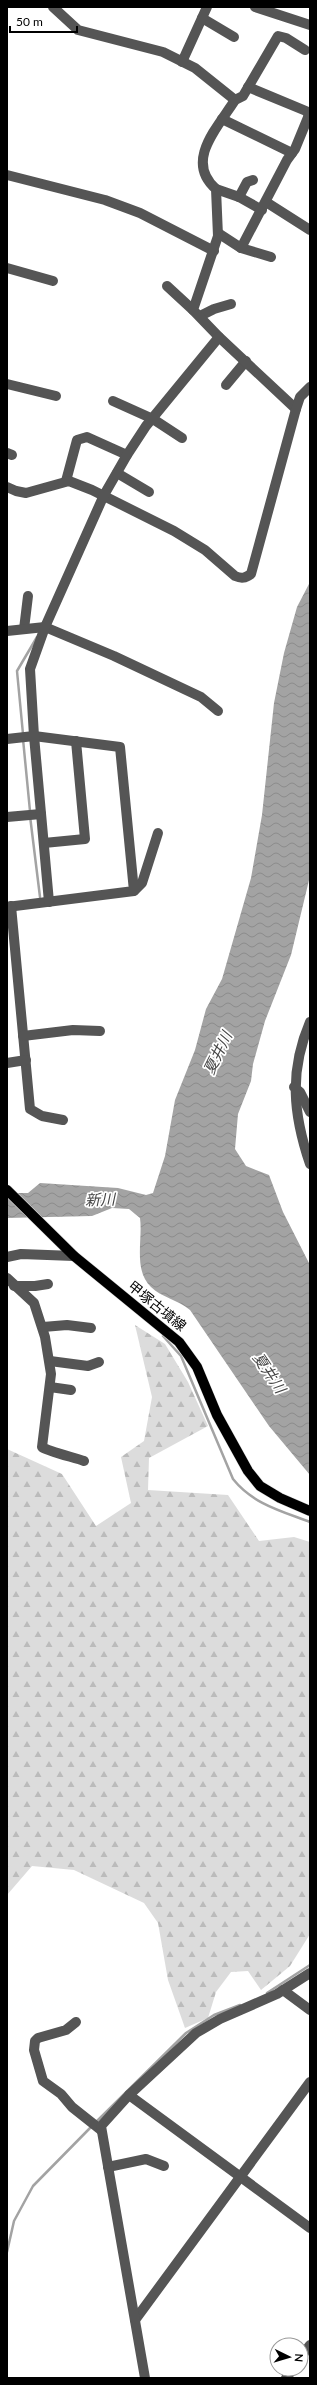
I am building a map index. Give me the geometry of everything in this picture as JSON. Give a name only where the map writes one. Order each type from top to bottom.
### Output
[{"type":"main road","name":"甲塚古墳線","points":[[7,1190],[74,1256],[138,1310],[162,1326],[188,1353],[197,1367],[236,1452],[260,1486],[280,1498],[310,1511]]},
{"type":"street","points":[[53,7],[78,30],[163,52],[195,68],[234,100]]},
{"type":"street","points":[[182,62],[207,7]]},
{"type":"street","points":[[255,7],[310,25]]},
{"type":"street","points":[[202,18],[234,37]]},
{"type":"street","points":[[305,50],[286,38],[278,36],[243,96],[234,100],[222,119],[202,159],[202,170],[207,182],[216,189],[264,206],[310,230]]},
{"type":"street","points":[[241,248],[310,116],[306,111],[248,87]]},
{"type":"street","points":[[222,119],[292,153]]},
{"type":"street","points":[[7,175],[112,203],[140,213],[214,251]]},
{"type":"street","points":[[239,198],[247,182],[253,180]]},
{"type":"street","points":[[196,313],[218,234],[216,189]]},
{"type":"street","points":[[218,234],[241,248],[271,257]]},
{"type":"street","points":[[7,268],[53,281]]},
{"type":"street","points":[[167,286],[296,409]]},
{"type":"street","points":[[196,313],[231,304]]},
{"type":"street","points":[[49,902],[34,736],[30,669],[45,627],[104,495],[127,455],[153,419],[219,337]]},
{"type":"street","points":[[226,385],[246,361]]},
{"type":"street","points":[[7,384],[56,396]]},
{"type":"street","points":[[7,487],[26,493],[66,481],[104,495],[174,531],[205,550],[235,576],[241,578],[246,577],[251,574],[300,397],[310,387]]},
{"type":"street","points":[[113,401],[153,419],[182,438]]},
{"type":"street","points":[[66,481],[76,440],[87,437],[127,455]]},
{"type":"street","points":[[117,473],[148,492]]},
{"type":"street","points":[[24,629],[28,596]]},
{"type":"street","points":[[7,630],[45,627],[114,656],[201,697],[218,711]]},
{"type":"street","points":[[7,739],[34,736],[120,747],[134,891]]},
{"type":"street","points":[[44,843],[85,839],[76,741]]},
{"type":"street","points":[[7,817],[41,814]]},
{"type":"street","points":[[63,1120],[42,1116],[30,1109],[24,1036],[9,907],[134,891],[142,883],[158,833]]},
{"type":"street","points":[[310,1022],[296,1067],[294,1086],[302,1142],[310,1164]]},
{"type":"street","points":[[24,1036],[73,1030],[100,1031]]},
{"type":"street","points":[[7,1063],[26,1060]]},
{"type":"street","points":[[294,1086],[300,1092],[310,1112]]},
{"type":"street","points":[[7,1257],[21,1254],[74,1256]]},
{"type":"street","points":[[10,1282],[35,1286],[48,1284]]},
{"type":"street","points":[[10,1282],[34,1303],[43,1327],[50,1361],[50,1387],[42,1447],[46,1450],[63,1453],[84,1462]]},
{"type":"street","points":[[43,1327],[67,1325],[91,1328]]},
{"type":"street","points":[[50,1361],[88,1366],[99,1362]]},
{"type":"street","points":[[50,1387],[71,1390]]},
{"type":"street","points":[[97,2127],[196,2033],[220,2019],[256,2005],[310,1973]]},
{"type":"street","points":[[283,1990],[310,2010]]},
{"type":"street","points":[[76,2022],[66,2030],[38,2038],[35,2041],[34,2050],[43,2081],[62,2094],[72,2107],[97,2127],[108,2167],[146,2378]]},
{"type":"street","points":[[135,2320],[310,2082]]},
{"type":"street","points":[[129,2096],[241,2176],[310,2228]]},
{"type":"street","points":[[108,2167],[146,2159],[164,2166]]},
{"type":"green space","points":[[135,1325],[165,1344],[188,1382],[208,1426],[149,1458],[148,1490],[228,1495],[259,1541],[294,1537],[310,1542],[310,1934],[290,1966],[261,1990],[248,1971],[231,1972],[216,1992],[208,2018],[185,2028],[168,1980],[158,1923],[144,1903],[74,1870],[32,1866],[7,1895],[7,1449],[62,1474],[96,1526],[131,1503],[121,1457],[144,1441],[152,1397]]},
{"type":"water","points":[[310,582],[310,876],[291,955],[265,1021],[253,1064],[251,1081],[238,1114],[235,1149],[246,1166],[269,1175],[283,1212],[310,1265],[310,1475],[269,1426],[190,1310],[155,1290],[145,1280],[140,1263],[140,1218],[129,1209],[112,1208],[92,1216],[7,1218],[7,1193],[28,1193],[40,1183],[118,1188],[146,1195],[153,1193],[165,1156],[175,1100],[195,1050],[206,1009],[222,979],[251,878],[262,815],[274,703],[284,653],[297,607]]},
{"type":"waterway","points":[[23,734],[17,671],[37,637]]},
{"type":"waterway","points":[[23,739],[30,811]]},
{"type":"waterway","points":[[30,816],[40,897]]},
{"type":"waterway","points":[[163,1336],[181,1356],[233,1479],[249,1495],[259,1501],[310,1522]]},
{"type":"waterway","points":[[267,1993],[310,1965]]},
{"type":"waterway","points":[[95,2123],[186,2033],[214,2015],[240,2005]]},
{"type":"waterway","points":[[7,2252],[14,2221],[33,2186],[92,2126]]},
{"type":"water label","name":"夏井川","points":[[218,1053]]},
{"type":"water label","name":"新川","points":[[100,1200]]},
{"type":"water label","name":"夏井川","points":[[269,1373]]}]
